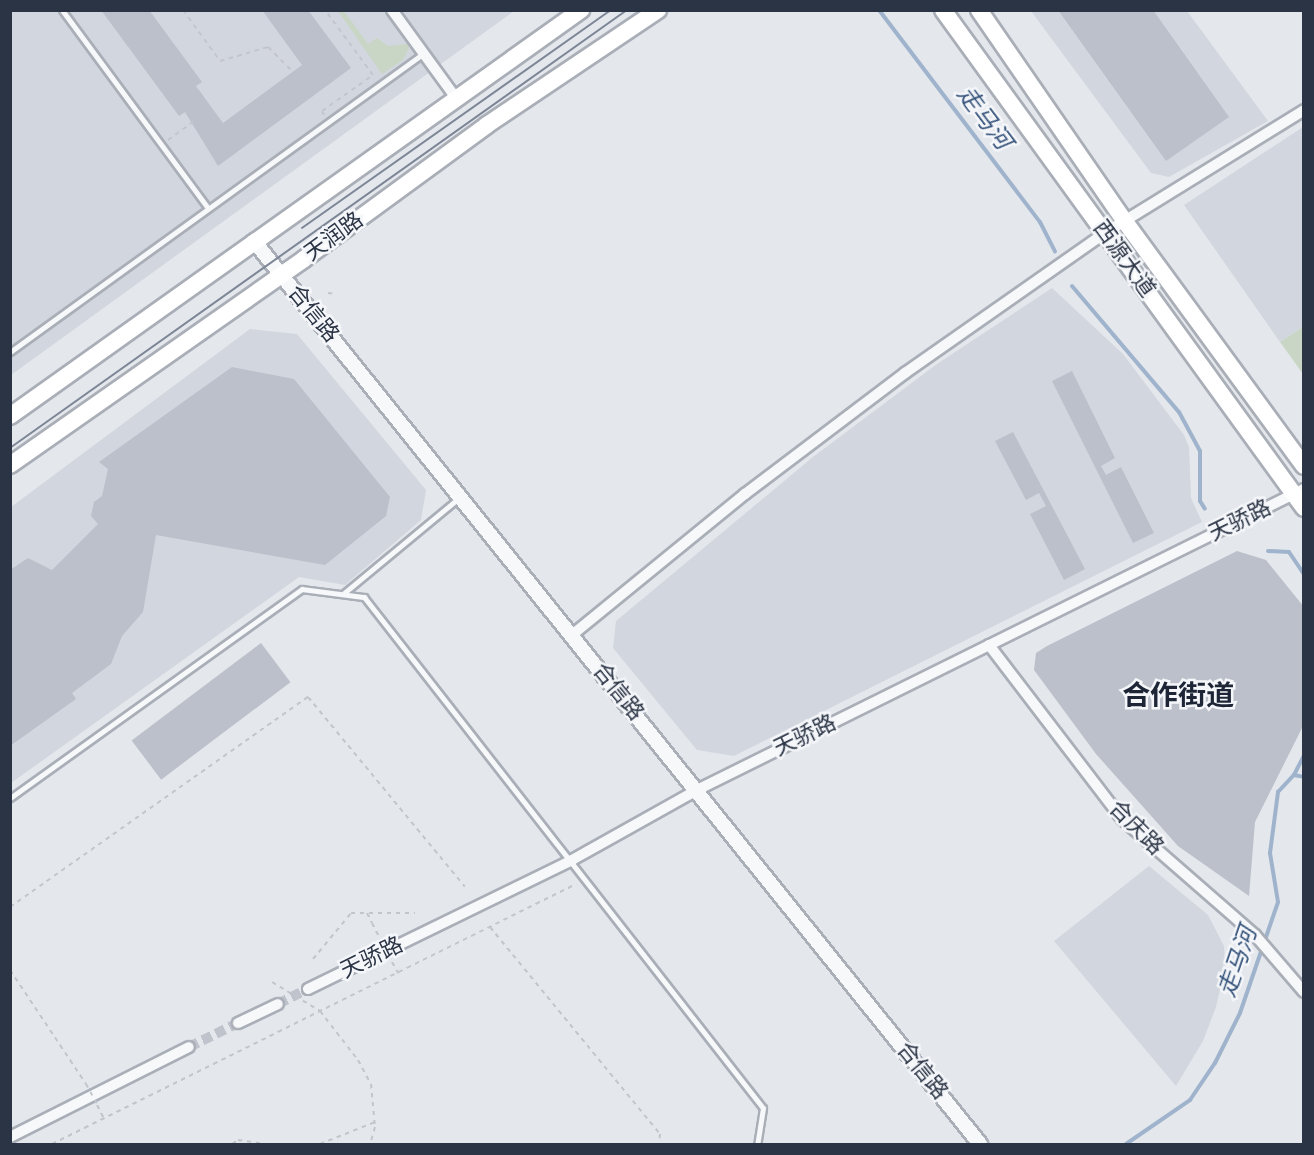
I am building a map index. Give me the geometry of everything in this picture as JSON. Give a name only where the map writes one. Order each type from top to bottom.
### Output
[{"type":"main road","name":"天润路","points":[[10,416],[581,10]]},
{"type":"main road","name":"天润路","points":[[10,465],[487,125],[658,10]]},
{"type":"main road","name":"西源大道","points":[[943,10],[1300,497]]},
{"type":"main road","name":"西源大道","points":[[979,10],[1126,223],[1304,466]]},
{"type":"street","points":[[392,10],[456,98]]},
{"type":"street","points":[[572,635],[745,494],[895,380],[1105,233],[1126,223],[1304,110]]},
{"type":"street","name":"合信路","points":[[254,241],[980,1144]]},
{"type":"street","name":"天骄路","points":[[308,989],[572,860],[697,790],[989,645],[1300,497]]},
{"type":"street","name":"合庆路","points":[[989,645],[1122,819],[1272,950],[1304,992]]},
{"type":"street","points":[[238,1023],[278,1004]]},
{"type":"street","points":[[10,1137],[189,1047]]},
{"type":"lane","points":[[62,10],[207,207]]},
{"type":"lane","points":[[10,352],[207,207],[424,53]]},
{"type":"lane","points":[[344,593],[460,497]]},
{"type":"lane","points":[[10,798],[302,588],[364,597],[587,879],[763,1108],[757,1144]]},
{"type":"path","points":[[183,10],[220,61],[268,47],[293,72]]},
{"type":"path","points":[[325,10],[373,75],[322,111],[328,121]]},
{"type":"path","points":[[162,146],[192,123]]},
{"type":"path","points":[[328,293],[336,294]]},
{"type":"path","points":[[10,907],[308,698],[465,887]]},
{"type":"path","points":[[52,1144],[587,879]]},
{"type":"path","points":[[313,959],[351,913],[415,913]]},
{"type":"path","points":[[367,913],[398,973]]},
{"type":"path","points":[[490,927],[660,1134],[659,1144]]},
{"type":"path","points":[[10,970],[86,1084],[104,1119]]},
{"type":"path","points":[[272,982],[320,1011],[358,1060],[371,1084],[375,1122],[369,1144]]},
{"type":"path","points":[[320,1144],[375,1122]]},
{"type":"path","points":[[232,1144],[238,1140],[265,1144]]},
{"type":"shaded area","points":[[11,11],[514,11],[11,375]]},
{"type":"shaded area","points":[[1031,11],[1187,11],[1268,121],[1169,177],[1151,173]]},
{"type":"shaded area","points":[[1303,127],[1303,327],[1280,342],[1184,205]]},
{"type":"shaded area","points":[[1052,288],[1123,354],[1184,435],[1189,447],[1191,498],[1202,522],[734,756],[697,750],[613,648],[616,621],[813,457],[937,364]]},
{"type":"shaded area","points":[[250,329],[297,334],[426,490],[421,520],[345,585],[299,577],[11,783],[11,507]]},
{"type":"shaded area","points":[[1149,866],[1208,915],[1224,946],[1225,968],[1216,1007],[1203,1041],[1176,1086],[1054,941]]},
{"type":"green space","points":[[338,11],[344,11],[368,44],[377,38],[388,46],[407,44],[409,48],[403,60],[382,74]]},
{"type":"green space","points":[[1303,327],[1303,374],[1280,342]]},
{"type":"building","points":[[101,10],[149,10],[202,82],[196,86],[223,123],[302,65],[262,10],[308,10],[351,68],[218,166],[185,112],[179,116]]},
{"type":"building","points":[[1058,10],[1153,10],[1229,117],[1166,161]]},
{"type":"building","points":[[232,367],[294,379],[390,497],[386,516],[325,565],[156,535],[143,612],[122,636],[111,664],[72,693],[76,699],[10,746],[10,570],[28,558],[52,570],[98,524],[91,516],[94,502],[102,496],[108,469],[99,462]]},
{"type":"building","points":[[1072,371],[1115,458],[1101,466],[1106,475],[1121,467],[1154,533],[1133,543],[1052,381]]},
{"type":"building","points":[[1013,432],[1085,569],[1064,580],[1030,514],[1046,506],[1039,493],[1026,500],[995,441]]},
{"type":"building","points":[[1237,551],[1266,560],[1304,607],[1304,724],[1255,822],[1249,896],[1178,846],[1096,754],[1034,670],[1036,653],[1047,646]]},
{"type":"building","points":[[261,643],[290,682],[161,780],[132,740]]},
{"type":"waterway","name":"走马河","points":[[879,10],[1040,222],[1055,251]]},
{"type":"waterway","name":"走马河","points":[[1072,286],[1179,412],[1200,451],[1200,501],[1205,509]]},
{"type":"waterway","name":"走马河","points":[[1268,551],[1289,552],[1304,574]]},
{"type":"waterway","name":"走马河","points":[[1126,1144],[1190,1100],[1215,1063],[1240,1013],[1278,902],[1270,853],[1278,792],[1294,775],[1304,755]]},
{"type":"waterway","points":[[1294,775],[1304,777]]},
{"type":"tunnel","points":[[278,1004],[308,989]]},
{"type":"tunnel","points":[[189,1047],[238,1023]]},
{"type":"tram line","points":[[302,228],[611,10]]},
{"type":"tram line","points":[[10,448],[627,10]]},
{"type":"district","name":"合作街道","points":[[1178,697]]}]
